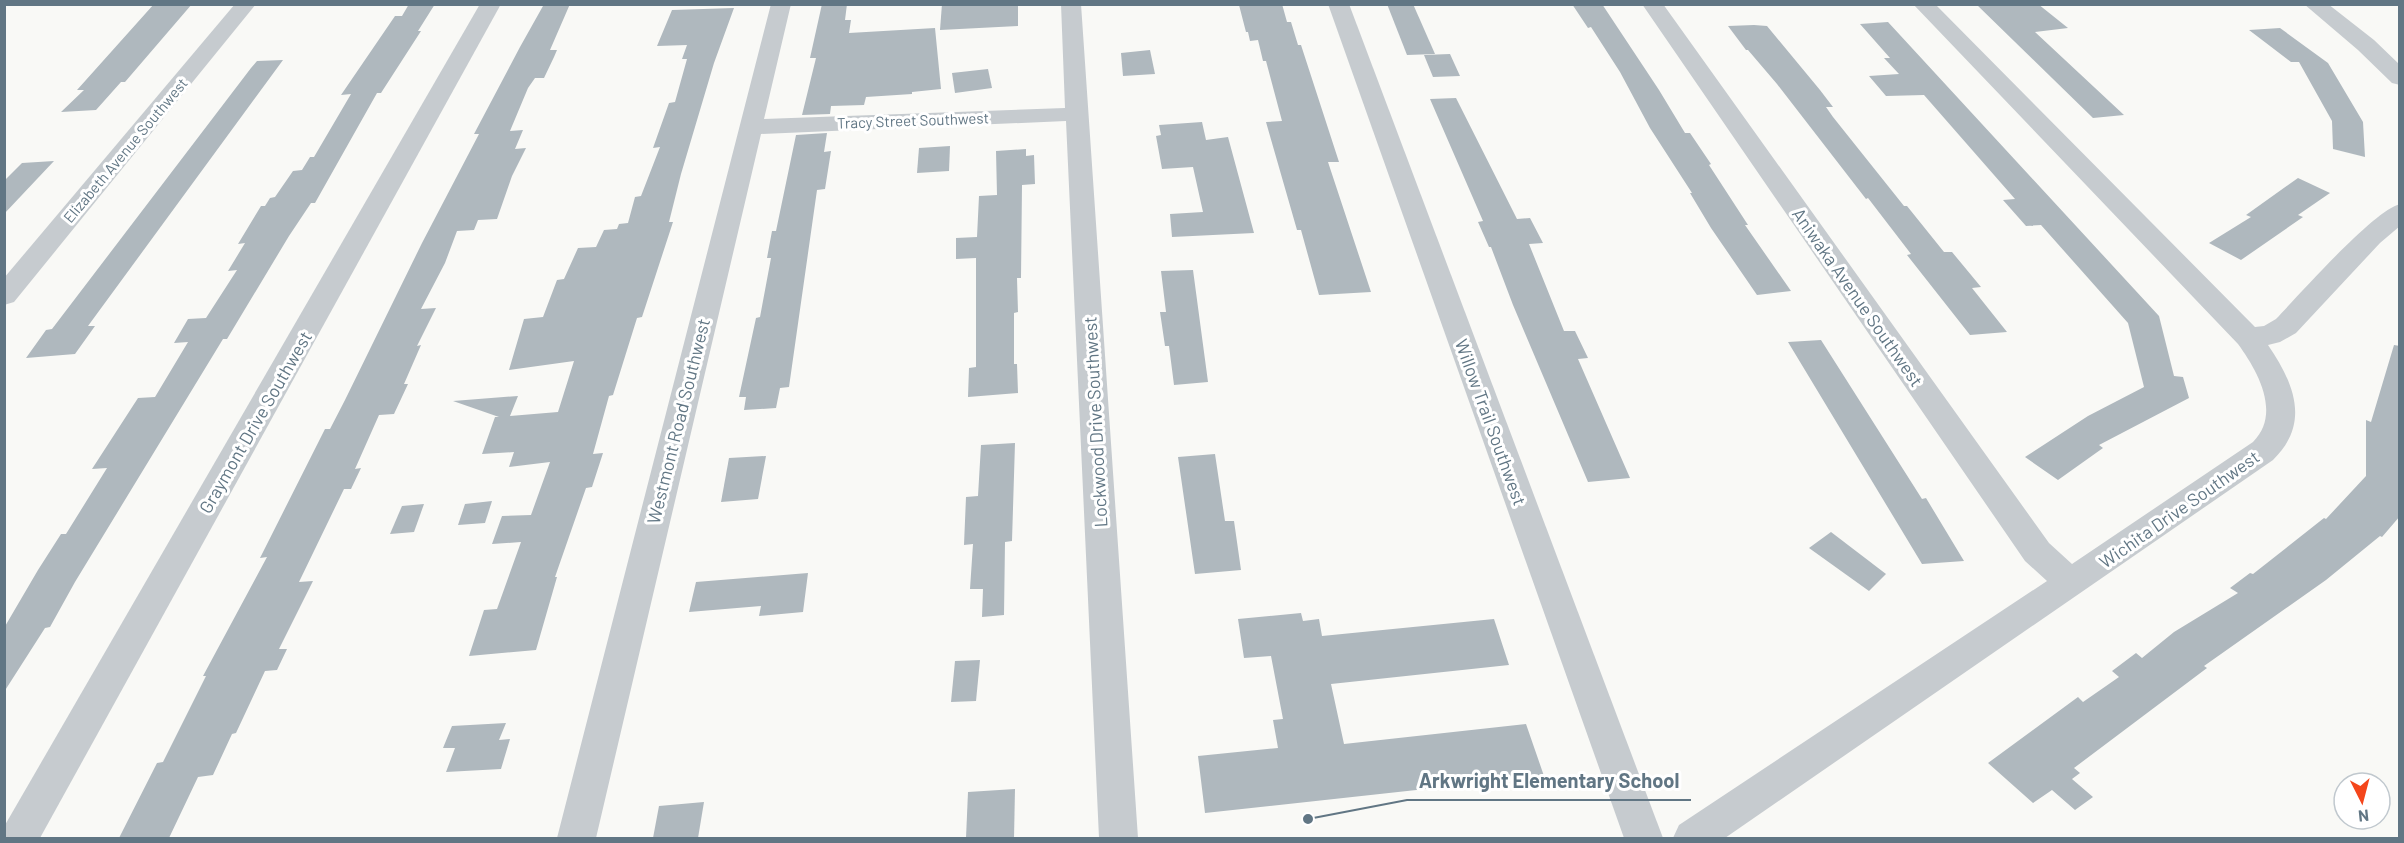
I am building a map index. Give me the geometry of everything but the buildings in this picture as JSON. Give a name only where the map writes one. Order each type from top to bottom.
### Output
[{"type":"street","name":"Elizabeth Avenue Southwest","points":[[4,296],[246,4]]},
{"type":"street","name":"Graymont Drive Southwest","points":[[19,838],[491,4]]},
{"type":"street","name":"Westmont Road Southwest","points":[[576,838],[781,4]]},
{"type":"street","name":"Lockwood Drive Southwest","points":[[1071,4],[1119,838]]},
{"type":"street","name":"Willow Trail Southwest","points":[[1338,4],[1644,838]]},
{"type":"street","name":"Aniwaka Avenue Southwest","points":[[1652,4],[2037,552],[2071,583]]},
{"type":"street","name":"Wichita Drive Southwest","points":[[1693,838],[2255,458],[2272,441],[2281,417],[2280,392],[2268,363],[2248,337],[1923,4]]},
{"type":"street","points":[[2314,4],[2366,45],[2400,78]]},
{"type":"street","name":"Tracy Street Southwest","points":[[749,127],[1078,114]]},
{"type":"street","points":[[2248,337],[2270,335],[2286,326],[2371,237],[2400,212]]},
{"type":"place","name":"Arkwright Elementary School","points":[[1308,819]]}]
